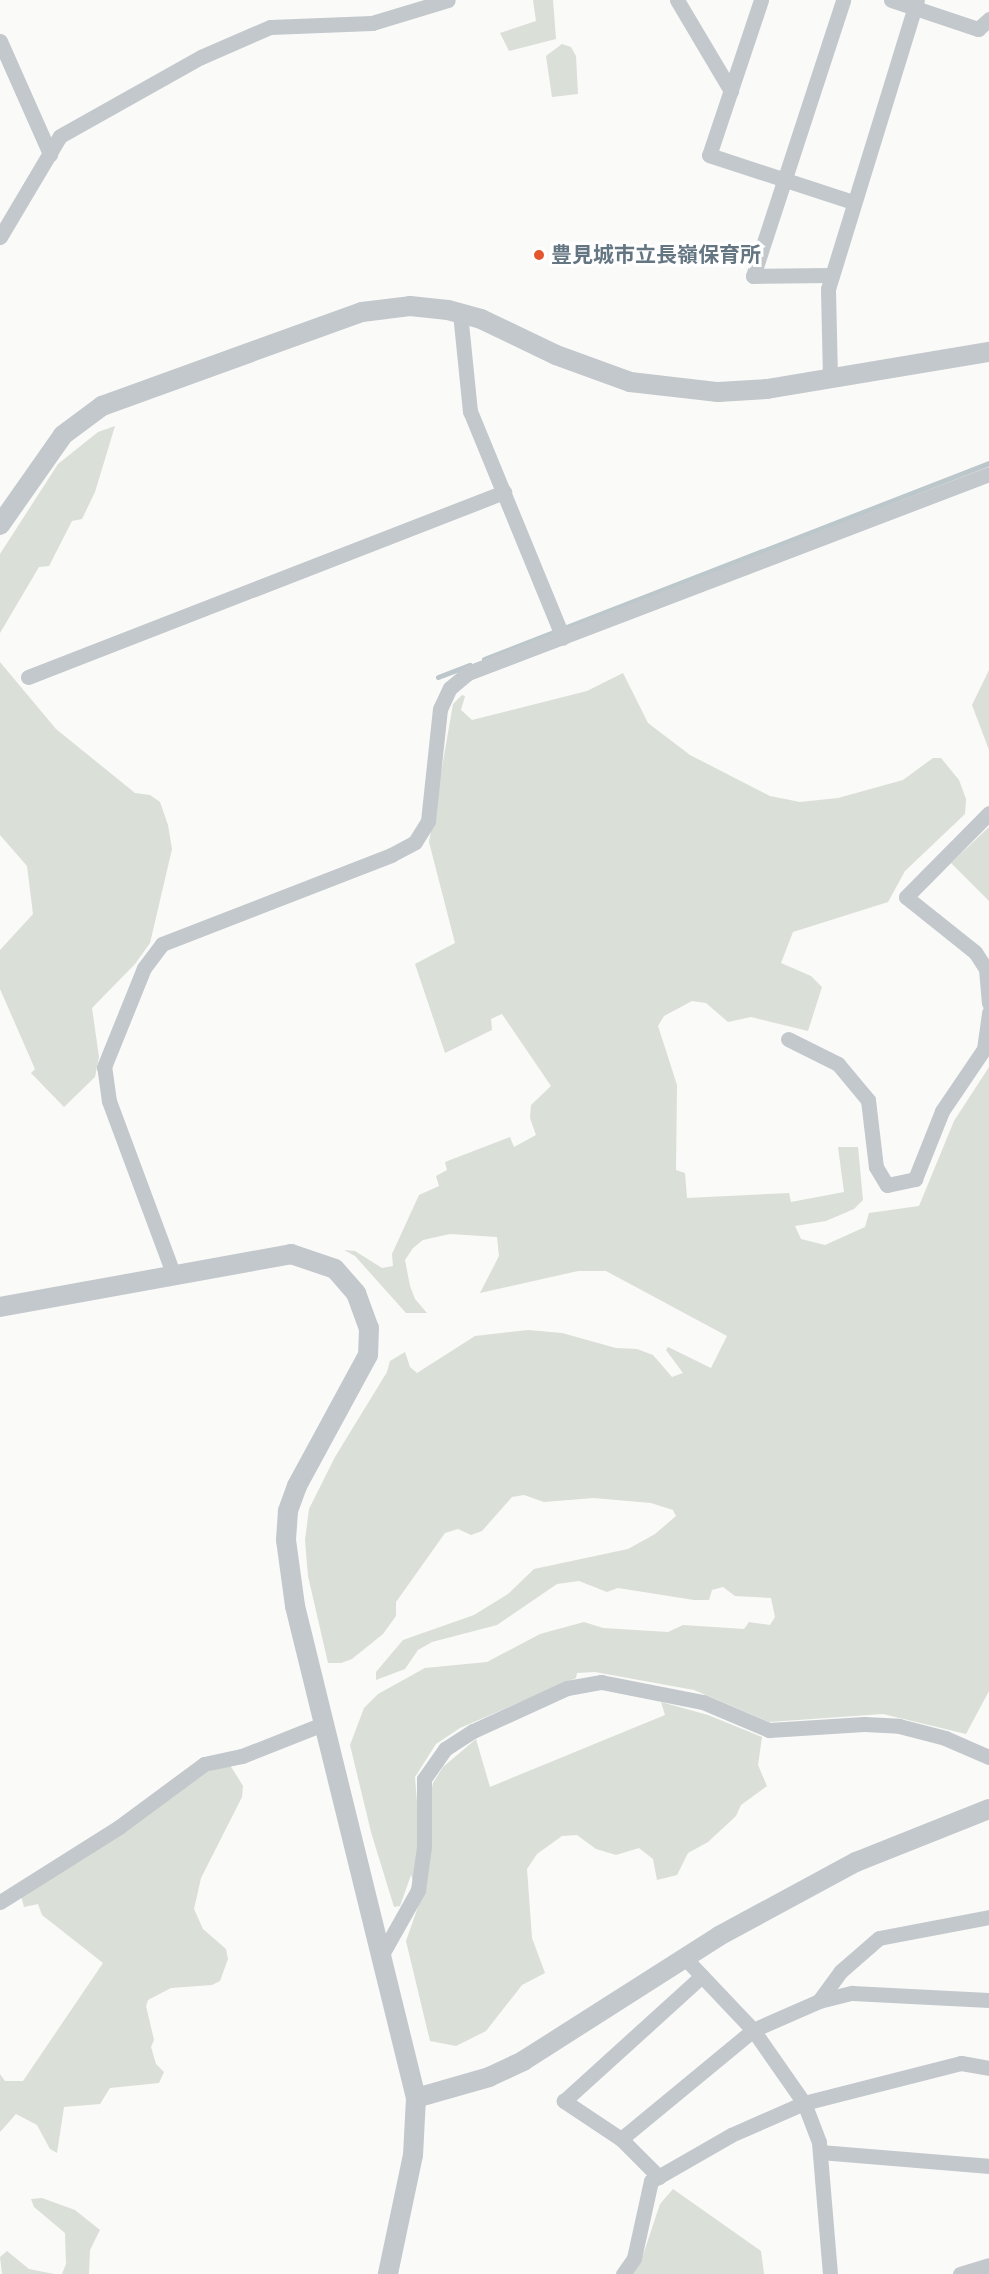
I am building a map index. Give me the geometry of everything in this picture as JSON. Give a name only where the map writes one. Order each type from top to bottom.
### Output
[{"type":"street","points":[[0,237],[60,136],[201,57],[270,27],[372,24],[448,0]]},
{"type":"street","points":[[677,0],[731,91]]},
{"type":"street","points":[[761,0],[709,155],[853,202]]},
{"type":"street","points":[[832,275],[753,276],[843,0]]},
{"type":"street","points":[[891,0],[916,4],[978,29],[989,19]]},
{"type":"street","points":[[830,378],[828,289],[916,4]]},
{"type":"street","points":[[0,41],[50,154]]},
{"type":"street","points":[[0,525],[63,435],[102,406],[136,390],[362,312],[410,306],[460,313],[630,382],[718,392],[767,389],[989,352]]},
{"type":"street","points":[[460,313],[470,411],[563,638]]},
{"type":"street","points":[[173,1273],[109,1101],[104,1067],[144,968],[162,944],[391,855],[415,842],[428,821],[440,709],[450,688],[468,673],[989,474]]},
{"type":"street","points":[[28,677],[504,492]]},
{"type":"street","points":[[989,813],[906,897],[975,952],[986,969],[989,1003]]},
{"type":"street","points":[[788,1040],[838,1064],[868,1101],[876,1167],[887,1185],[915,1179],[942,1111],[984,1049],[989,1012]]},
{"type":"street","points":[[0,1307],[173,1273],[291,1254],[315,1260],[335,1269],[356,1293],[369,1328],[368,1355],[297,1486],[288,1511],[286,1540],[295,1606],[416,2098],[413,2155],[388,2274]]},
{"type":"street","points":[[381,1956],[418,1890],[424,1848],[424,1779],[446,1749],[464,1737],[567,1688],[601,1683],[703,1702],[769,1730],[864,1724],[899,1726],[945,1738],[989,1757]]},
{"type":"street","points":[[0,1902],[119,1827],[204,1764],[242,1756],[323,1724]]},
{"type":"street","points":[[416,2098],[489,2077],[523,2061],[685,1958],[856,1862],[989,1809]]},
{"type":"street","points":[[819,2001],[841,1971],[879,1938],[989,1917]]},
{"type":"street","points":[[685,1958],[753,2031],[804,2103],[820,2152],[830,2274]]},
{"type":"street","points":[[659,2177],[621,2139],[564,2100],[702,1976]]},
{"type":"street","points":[[621,2139],[753,2031],[819,2001],[852,1993],[989,2000]]},
{"type":"street","points":[[623,2274],[634,2258],[651,2181],[731,2135],[804,2103],[961,2063],[989,2068]]},
{"type":"street","points":[[820,2152],[989,2166]]},
{"type":"street","points":[[960,2274],[989,2265]]},
{"type":"shaded area","points":[[533,0],[553,0],[556,39],[509,51],[500,33],[536,21]]},
{"type":"shaded area","points":[[562,44],[571,47],[576,56],[578,94],[552,97],[546,56]]},
{"type":"shaded area","points":[[115,426],[95,492],[82,519],[72,521],[49,566],[39,567],[0,633],[0,554],[58,464],[98,432]]},
{"type":"shaded area","points":[[0,662],[56,729],[135,793],[150,795],[160,802],[168,825],[172,849],[150,943],[135,964],[92,1008],[99,1057],[95,1077],[64,1107],[31,1073],[35,1069],[0,989],[0,950],[33,914],[27,866],[0,835]]},
{"type":"shaded area","points":[[989,670],[989,750],[972,705]]},
{"type":"shaded area","points":[[623,673],[648,723],[690,755],[770,796],[800,802],[838,798],[903,780],[933,758],[941,758],[959,780],[966,799],[965,814],[905,871],[888,902],[793,932],[781,963],[811,976],[822,987],[808,1031],[751,1017],[728,1022],[706,1003],[692,1001],[664,1016],[658,1026],[677,1085],[676,1170],[685,1173],[687,1198],[789,1193],[791,1202],[844,1192],[838,1147],[858,1147],[863,1200],[854,1209],[826,1221],[795,1226],[801,1239],[825,1245],[865,1227],[869,1213],[919,1206],[954,1121],[989,1067],[989,1691],[966,1734],[883,1714],[769,1722],[694,1690],[595,1672],[577,1673],[576,1678],[460,1728],[436,1744],[415,1777],[420,1841],[433,1783],[443,1767],[476,1739],[490,1787],[665,1715],[661,1702],[708,1715],[762,1737],[758,1765],[767,1786],[741,1805],[736,1816],[708,1842],[688,1853],[677,1875],[657,1880],[653,1859],[639,1848],[616,1855],[596,1849],[577,1835],[562,1836],[537,1854],[527,1869],[532,1938],[545,1973],[522,1985],[486,2031],[456,2046],[430,2041],[406,1941],[420,1901],[411,1875],[400,1906],[394,1907],[371,1832],[350,1745],[364,1708],[378,1694],[425,1668],[487,1662],[540,1634],[584,1622],[603,1628],[668,1632],[683,1625],[744,1629],[749,1622],[770,1625],[775,1617],[771,1598],[735,1596],[723,1587],[712,1590],[709,1600],[694,1600],[618,1588],[607,1592],[579,1581],[557,1584],[497,1625],[432,1642],[418,1650],[405,1669],[376,1680],[376,1672],[403,1640],[474,1615],[508,1594],[534,1569],[628,1549],[655,1534],[676,1516],[673,1510],[651,1503],[594,1498],[544,1502],[524,1495],[512,1497],[482,1531],[471,1535],[458,1529],[445,1533],[396,1602],[396,1616],[383,1634],[352,1659],[341,1663],[328,1663],[308,1576],[305,1540],[309,1509],[335,1457],[387,1372],[390,1361],[405,1352],[410,1367],[417,1373],[475,1336],[528,1330],[562,1333],[616,1348],[637,1349],[653,1355],[672,1377],[683,1373],[666,1350],[668,1347],[711,1368],[727,1336],[606,1271],[578,1271],[480,1293],[499,1256],[497,1237],[450,1234],[423,1240],[413,1248],[405,1260],[410,1286],[415,1299],[427,1313],[406,1313],[355,1256],[344,1250],[355,1251],[382,1268],[393,1266],[392,1254],[419,1195],[439,1186],[436,1176],[447,1170],[445,1162],[510,1137],[514,1147],[536,1135],[530,1118],[531,1105],[551,1086],[502,1014],[491,1019],[492,1030],[445,1053],[415,964],[455,943],[429,842],[453,704],[462,695],[465,696],[461,710],[472,720],[587,691]]},
{"type":"shaded area","points":[[989,827],[989,901],[951,863]]},
{"type":"shaded area","points":[[230,1765],[243,1786],[242,1797],[201,1878],[194,1909],[203,1929],[226,1949],[228,1959],[220,1981],[212,1985],[171,1988],[148,2000],[146,2006],[154,2040],[151,2047],[156,2064],[164,2072],[159,2083],[110,2088],[100,2104],[64,2107],[57,2153],[50,2149],[37,2125],[16,2114],[0,2132],[0,2074],[5,2081],[23,2081],[103,1963],[42,1915],[38,1904],[24,1907],[21,1896],[203,1773]]},
{"type":"shaded area","points":[[673,2189],[761,2251],[764,2274],[632,2274],[643,2255],[660,2204]]},
{"type":"shaded area","points":[[42,2198],[75,2210],[100,2230],[90,2250],[89,2274],[62,2274],[66,2264],[65,2233],[34,2207],[31,2199]]},
{"type":"shaded area","points":[[7,2251],[29,2269],[54,2274],[2,2274],[0,2257]]},
{"type":"waterway","points":[[484,659],[989,463]]},
{"type":"waterway","points":[[438,677],[470,665]]},
{"type":"place","name":"豊見城市立長嶺保育所","points":[[539,255]]}]
